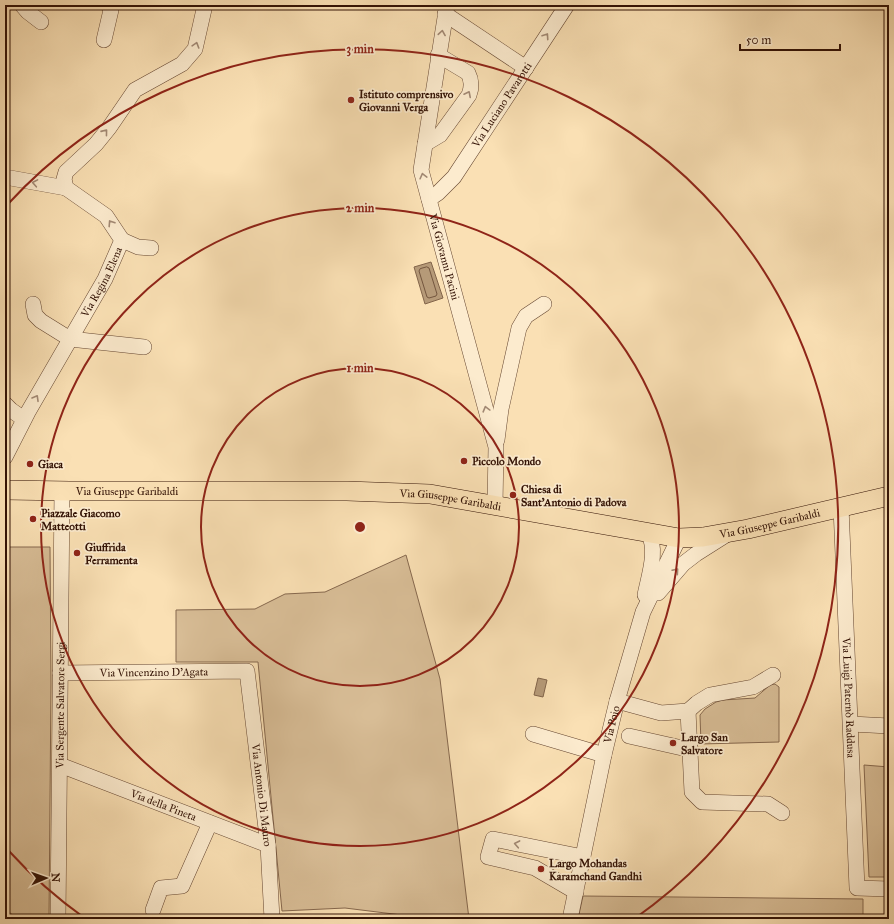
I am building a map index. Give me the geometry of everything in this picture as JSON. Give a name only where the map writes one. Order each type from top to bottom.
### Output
[{"type":"main road","name":"Via Giuseppe Garibaldi","points":[[5,490],[362,492],[430,494],[679,538],[703,537],[748,529],[889,496]]},
{"type":"street","points":[[22,5],[28,12],[41,22]]},
{"type":"street","points":[[104,40],[111,10],[108,5]]},
{"type":"street","points":[[5,177],[66,188],[64,179],[66,172],[96,144],[135,90],[182,64],[195,50],[205,5]]},
{"type":"street","name":"Via Luciano Pavarotti","points":[[429,198],[438,193],[454,177],[567,5]]},
{"type":"street","points":[[446,10],[526,68]]},
{"type":"street","name":"Via Giovanni Pacini","points":[[446,10],[421,170],[496,447],[495,506]]},
{"type":"street","points":[[426,144],[440,135],[471,89],[468,73],[438,55]]},
{"type":"street","name":"Via Regina Elena","points":[[5,457],[24,419],[105,279],[122,240],[106,216],[66,188]]},
{"type":"street","points":[[122,240],[138,247],[151,248]]},
{"type":"street","points":[[33,304],[35,315],[41,321],[70,339],[144,347]]},
{"type":"street","points":[[496,447],[501,409],[519,328],[526,316],[544,304]]},
{"type":"street","points":[[5,404],[24,419]]},
{"type":"street","name":"Via Sergente Salvatore Sergi","points":[[58,919],[62,491]]},
{"type":"street","name":"Via Luigi Paternò Raddusa","points":[[842,507],[857,888],[889,888]]},
{"type":"street","points":[[643,612],[653,550],[651,538],[648,532]]},
{"type":"street","points":[[643,612],[683,564],[731,532]]},
{"type":"street","name":"Via Poio","points":[[570,919],[604,755],[617,701],[643,612],[679,538]]},
{"type":"street","name":"Via Vincenzino D'Agata","points":[[60,673],[247,671]]},
{"type":"street","name":"Via Antonio Di Mauro","points":[[247,671],[268,846],[272,919]]},
{"type":"street","points":[[617,701],[661,713],[688,711],[710,695],[753,687],[772,675]]},
{"type":"street","points":[[688,711],[692,792],[702,802],[768,804],[782,813]]},
{"type":"street","points":[[851,724],[889,726]]},
{"type":"street","points":[[533,734],[604,755]]},
{"type":"street","points":[[628,736],[691,750]]},
{"type":"street","name":"Via della Pineta","points":[[60,765],[268,846]]},
{"type":"street","points":[[153,910],[161,888],[182,886],[210,823]]},
{"type":"street","points":[[576,892],[535,868],[488,857],[493,839],[583,857]]},
{"type":"street","points":[[535,868],[540,849]]},
{"type":"shaded area","points":[[5,547],[50,547],[51,684],[49,919],[18,919],[5,909]]},
{"type":"shaded area","points":[[406,555],[440,679],[469,919],[434,919],[345,908],[282,911],[258,662],[176,662],[176,610],[255,609],[285,594],[325,592]]},
{"type":"shaded area","points":[[775,684],[779,687],[779,742],[701,744],[700,715],[705,709],[716,702],[723,700],[755,698],[770,685]]},
{"type":"shaded area","points":[[864,765],[889,767],[889,877],[869,877]]},
{"type":"shaded area","points":[[583,896],[863,899],[863,919],[578,919]]},
{"type":"water","points":[[431,262],[443,298],[425,304],[414,267]]},
{"type":"water","points":[[538,678],[547,680],[543,697],[534,695]]},
{"type":"place","name":"Istituto comprensivo Giovanni Verga","points":[[351,100]]},
{"type":"place","name":"Piccolo Mondo","points":[[464,461]]},
{"type":"place","name":"Giaca","points":[[30,464]]},
{"type":"place","name":"Chiesa di Sant'Antonio di Padova","points":[[513,495]]},
{"type":"place","name":"Piazzale Giacomo Matteotti","points":[[33,519]]},
{"type":"place","name":"Giuffrida Ferramenta","points":[[77,553]]},
{"type":"place","name":"Largo San Salvatore","points":[[673,743]]},
{"type":"place","name":"Largo Mohandas Karamchand Gandhi","points":[[541,869]]}]
